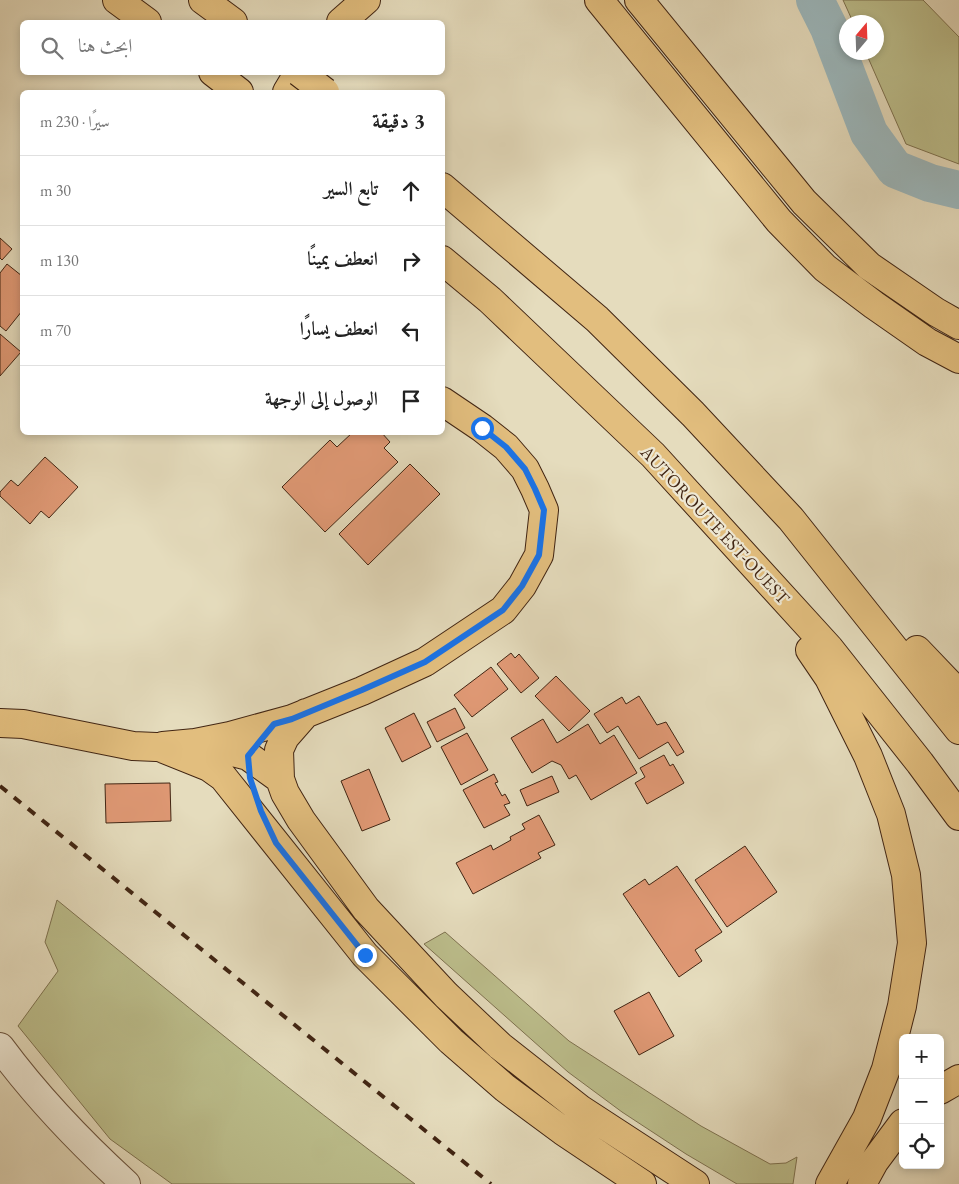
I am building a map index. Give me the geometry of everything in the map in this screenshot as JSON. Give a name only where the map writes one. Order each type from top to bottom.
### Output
[{"type":"main road","points":[[118,0],[144,20]]},
{"type":"main road","points":[[203,0],[230,20]]},
{"type":"main road","points":[[335,20],[348,0]]},
{"type":"main road","points":[[343,20],[366,0]]},
{"type":"main road","points":[[598,0],[779,221],[824,268],[927,342],[959,359]]},
{"type":"main road","points":[[639,0],[804,202],[869,266],[936,312],[959,325]]},
{"type":"main road","points":[[217,75],[236,90]]},
{"type":"main road","points":[[288,90],[297,75]]},
{"type":"main road","points":[[303,75],[322,90]]},
{"type":"main road","points":[[445,190],[597,319],[693,414],[959,694]]},
{"type":"main road","name":"AUTOROUTE EST-OUEST","points":[[445,262],[490,300],[653,455],[829,648],[920,763],[959,816]]},
{"type":"main road","points":[[159,747],[194,743],[274,724],[306,713],[425,662],[503,610],[522,586],[539,555],[544,510],[525,469],[506,447],[445,404]]},
{"type":"main road","points":[[790,518],[959,730]]},
{"type":"main road","points":[[746,556],[828,678],[868,756],[891,814],[906,875],[912,943],[902,1006],[886,1069],[867,1118],[830,1184]]},
{"type":"main road","points":[[306,713],[285,736],[279,750],[280,779],[284,793],[300,820],[366,909],[446,995],[500,1046],[565,1098],[695,1184]]},
{"type":"main road","points":[[0,723],[23,724],[132,746],[225,750],[248,756],[280,779]]},
{"type":"main road","points":[[274,724],[248,756],[250,778],[261,811],[276,843]]},
{"type":"main road","points":[[159,747],[209,767],[222,777],[365,955],[451,1041],[505,1088],[563,1131],[642,1184]]},
{"type":"main road","points":[[944,1088],[959,1079]]},
{"type":"main road","points":[[862,1184],[874,1162],[902,1124]]},
{"type":"street","points":[[0,1047],[25,1081],[95,1156],[126,1184]]},
{"type":"green space","points":[[843,0],[923,0],[959,37],[959,164],[906,144],[869,60],[884,60],[884,15],[850,15]]},
{"type":"green space","points":[[57,900],[279,1080],[415,1184],[172,1184],[110,1139],[18,1026],[58,971],[45,942]]},
{"type":"green space","points":[[445,932],[569,1041],[701,1126],[770,1164],[786,1163],[797,1157],[793,1184],[737,1184],[686,1154],[622,1112],[568,1072],[424,944]]},
{"type":"building","points":[[0,238],[12,249],[2,260],[0,258]]},
{"type":"building","points":[[7,264],[20,274],[20,314],[6,331],[0,326],[0,273]]},
{"type":"building","points":[[0,334],[20,353],[0,376]]},
{"type":"building","points":[[350,435],[384,435],[390,442],[384,448],[398,462],[325,532],[282,487],[330,440],[337,447]]},
{"type":"building","points":[[45,457],[78,487],[49,518],[41,511],[30,524],[0,496],[0,492],[11,480],[18,486]]},
{"type":"building","points":[[410,464],[440,494],[368,565],[339,534]]},
{"type":"building","points":[[511,653],[515,658],[519,654],[539,678],[521,693],[497,664]]},
{"type":"building","points":[[491,667],[508,689],[472,717],[454,695]]},
{"type":"building","points":[[556,676],[590,711],[569,731],[535,696]]},
{"type":"building","points":[[639,696],[657,725],[666,722],[684,752],[677,756],[668,742],[639,759],[618,726],[607,733],[594,714],[622,697],[626,704]]},
{"type":"building","points":[[455,708],[465,728],[437,742],[427,722]]},
{"type":"building","points":[[414,713],[431,747],[402,762],[385,728]]},
{"type":"building","points":[[543,719],[557,743],[588,724],[600,744],[614,735],[637,773],[591,800],[576,775],[569,779],[561,765],[552,761],[532,773],[511,738]]},
{"type":"building","points":[[467,733],[488,770],[461,785],[441,747]]},
{"type":"building","points":[[664,755],[670,766],[673,764],[684,783],[647,804],[635,783],[645,777],[640,768]]},
{"type":"building","points":[[369,769],[390,820],[362,831],[341,781]]},
{"type":"building","points":[[494,774],[498,782],[495,783],[502,796],[505,794],[510,803],[504,805],[510,815],[484,828],[463,790]]},
{"type":"building","points":[[552,776],[559,792],[527,806],[520,790]]},
{"type":"building","points":[[170,783],[171,821],[106,823],[105,784]]},
{"type":"building","points":[[539,815],[555,845],[538,853],[541,858],[473,894],[456,863],[491,845],[493,850],[511,840],[510,837],[525,829],[522,824]]},
{"type":"building","points":[[745,846],[777,892],[727,927],[695,880]]},
{"type":"building","points":[[677,866],[722,932],[695,950],[702,961],[679,977],[623,894],[645,879],[649,885]]},
{"type":"building","points":[[649,992],[674,1036],[639,1055],[614,1011]]},
{"type":"waterway","points":[[815,0],[829,28],[869,133],[895,169],[930,183],[959,190]]},
{"type":"railway","points":[[0,786],[491,1184]]},
{"type":"route","points":[[365,955],[276,843],[261,811],[250,778],[248,756],[274,724],[292,719],[425,662],[503,610],[522,586],[539,555],[544,510],[525,469],[506,447],[482,428]]}]
